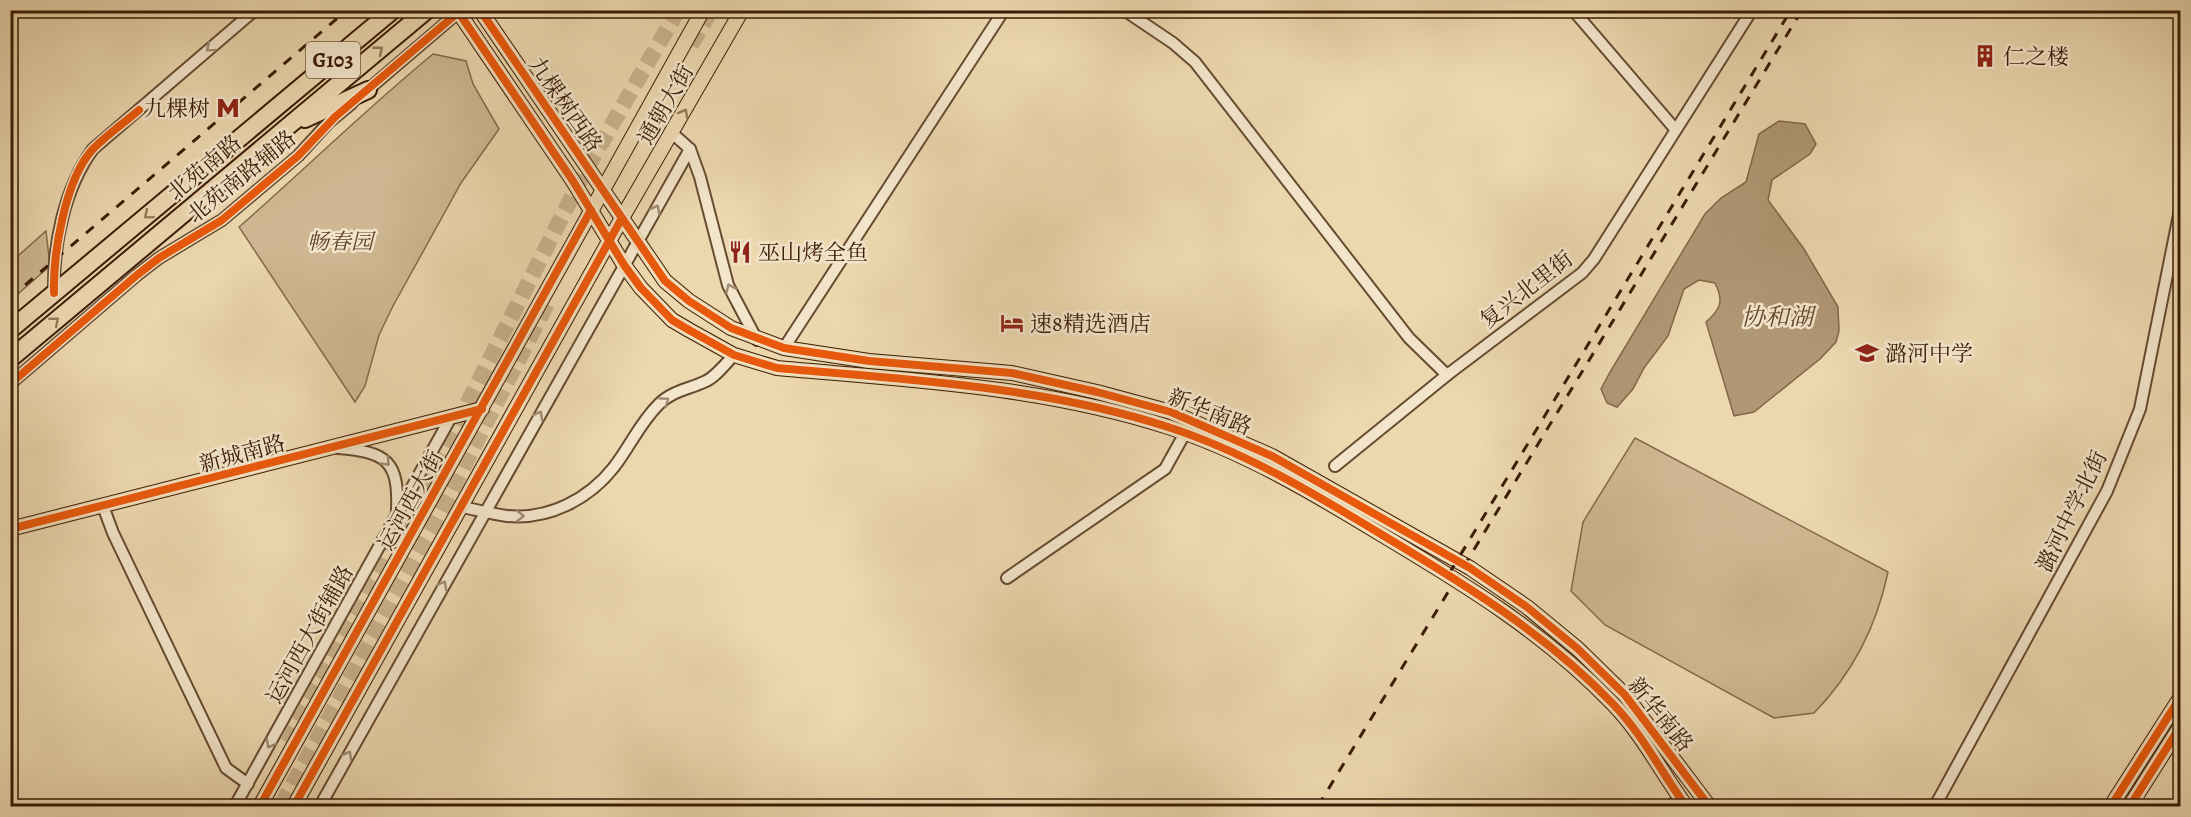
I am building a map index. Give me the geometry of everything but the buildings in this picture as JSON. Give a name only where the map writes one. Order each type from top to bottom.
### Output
[{"type":"highway","name":"北苑南路","points":[[10,359],[427,10]]},
{"type":"highway","name":"北苑南路","points":[[14,326],[392,11]]},
{"type":"highway","points":[[285,128],[368,90]]},
{"type":"main road","name":"九棵树西路","points":[[480,10],[622,218]]},
{"type":"main road","name":"通朝大街","points":[[591,210],[703,10]]},
{"type":"main road","name":"通朝大街","points":[[622,218],[742,10]]},
{"type":"main road","name":"九棵树西路","points":[[459,11],[610,239]]},
{"type":"main road","name":"运河西大街","points":[[260,807],[591,210]]},
{"type":"main road","name":"新华南路","points":[[622,218],[665,281],[689,301],[731,328],[757,340],[784,348],[869,361],[1012,373],[1171,412],[1272,456],[1470,568],[1527,607],[1578,649],[1625,695],[1709,807]]},
{"type":"main road","points":[[294,807],[622,218]]},
{"type":"main road","name":"新华南路","points":[[610,239],[624,265],[641,288],[672,320],[734,355],[777,368],[1009,390],[1090,407],[1185,433],[1266,467],[1334,505],[1519,620],[1569,660],[1615,706],[1652,752],[1679,804]]},
{"type":"main road","name":"新城南路","points":[[10,529],[482,409]]},
{"type":"main road","points":[[2111,807],[2181,698]]},
{"type":"main road","points":[[2130,807],[2181,728]]},
{"type":"street","points":[[54,293],[53,264],[61,226],[77,174],[84,161],[93,149],[255,10]]},
{"type":"street","points":[[784,348],[1004,10]]},
{"type":"street","points":[[1124,10],[1173,43],[1195,62],[1409,338],[1447,375]]},
{"type":"street","points":[[1573,10],[1675,129]]},
{"type":"street","name":"复兴北里街","points":[[1335,466],[1447,375],[1582,273],[1594,259],[1752,10]]},
{"type":"street","name":"北苑南路辅路","points":[[10,384],[136,275],[231,212],[298,156],[329,122],[459,11]]},
{"type":"street","points":[[672,133],[690,148],[700,177],[728,285],[757,340]]},
{"type":"street","points":[[320,807],[690,148]]},
{"type":"street","name":"潞河中学北街","points":[[1935,807],[2101,501],[2128,440],[2140,409],[2181,210]]},
{"type":"street","points":[[462,507],[506,516],[530,516],[575,502],[598,485],[616,465],[644,419],[662,401],[688,387],[705,382],[734,355]]},
{"type":"street","name":"运河西大街辅路","points":[[235,807],[451,417]]},
{"type":"street","points":[[1007,578],[1165,469],[1185,433]]},
{"type":"street","points":[[335,447],[365,450],[381,456],[392,466],[398,485],[397,514]]},
{"type":"street","points":[[103,507],[113,533],[226,768],[248,784]]},
{"type":"green space","name":"畅春园","points":[[433,54],[466,61],[473,84],[499,129],[461,183],[393,306],[379,335],[365,386],[355,402],[239,227]]},
{"type":"green space","points":[[46,231],[50,266],[11,300],[10,263]]},
{"type":"green space","points":[[1635,438],[1888,572],[1877,611],[1861,648],[1840,682],[1814,713],[1774,718],[1605,625],[1571,591],[1583,522]]},
{"type":"water","name":"协和湖","points":[[1779,121],[1805,124],[1816,144],[1810,154],[1772,180],[1768,200],[1804,249],[1838,307],[1839,331],[1836,342],[1820,359],[1754,412],[1734,416],[1706,322],[1718,309],[1720,295],[1715,283],[1699,280],[1684,289],[1668,336],[1644,368],[1633,389],[1617,407],[1607,403],[1601,389],[1705,214],[1721,198],[1746,182],[1759,134]]},
{"type":"tunnel","points":[[288,743],[414,509],[583,175],[678,10]]},
{"type":"tunnel","points":[[691,45],[711,10]]},
{"type":"tunnel","points":[[281,806],[436,521],[550,298]]},
{"type":"railway","points":[[10,298],[347,10]]},
{"type":"railway","points":[[1450,572],[1791,10]]},
{"type":"railway","points":[[1318,806],[1802,10]]},
{"type":"cycle path","points":[[457,10],[573,181],[624,265],[641,288],[672,320],[734,355],[777,368],[925,381],[1023,393],[1072,402],[1168,427],[1252,461],[1415,554],[1475,592],[1533,633],[1587,679],[1624,716],[1686,806]]},
{"type":"cycle path","points":[[10,384],[137,275],[159,258],[222,220],[298,156],[335,117],[461,10]]},
{"type":"cycle path","points":[[480,10],[665,281],[689,301],[731,328],[784,348],[869,361],[1012,373],[1171,412],[1272,456],[1470,568],[1527,607],[1578,649],[1625,695],[1709,806]]},
{"type":"cycle path","points":[[54,293],[59,238],[68,197],[75,179],[83,162],[93,149],[139,110]]},
{"type":"cycle path","points":[[260,806],[591,210]]},
{"type":"cycle path","points":[[294,806],[622,218]]},
{"type":"cycle path","points":[[10,529],[482,409]]},
{"type":"cycle path","points":[[2111,806],[2180,698]]},
{"type":"cycle path","points":[[2130,806],[2180,727]]},
{"type":"place","name":"仁之楼","points":[[1985,56]]},
{"type":"place","name":"九棵树","points":[[228,108]]},
{"type":"place","name":"巫山烤全鱼","points":[[740,252]]},
{"type":"place","name":"速8精选酒店","points":[[1012,323]]},
{"type":"place","name":"潞河中学","points":[[1867,353]]}]
